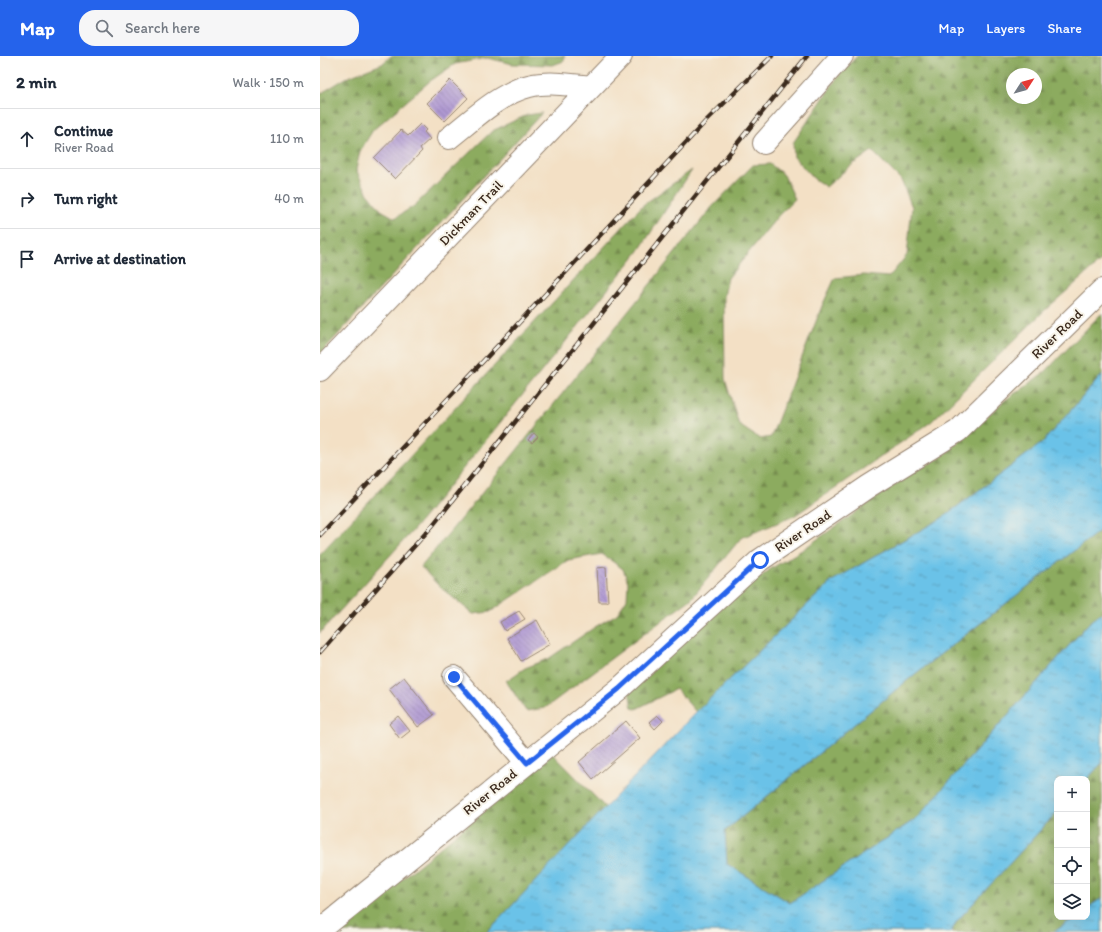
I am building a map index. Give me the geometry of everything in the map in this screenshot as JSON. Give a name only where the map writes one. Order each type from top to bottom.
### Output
[{"type":"street","name":"Dickman Trail","points":[[320,370],[621,56]]},
{"type":"street","points":[[764,143],[842,56]]},
{"type":"street","points":[[449,138],[504,96],[529,86],[558,83],[591,87]]},
{"type":"street","name":"River Road","points":[[320,930],[619,689],[760,560],[869,486],[958,431],[1102,290]]},
{"type":"street","points":[[454,677],[527,763]]},
{"type":"green space","points":[[391,56],[565,56],[564,61],[553,65],[513,64],[487,58],[455,64],[430,81],[373,130],[360,151],[356,170],[368,194],[381,210],[395,218],[414,206],[492,131],[527,115],[542,113],[320,354],[320,94],[346,78],[382,64]]},
{"type":"green space","points":[[857,56],[1102,56],[1102,260],[1045,310],[931,422],[794,516],[741,538],[691,599],[545,708],[526,711],[506,681],[525,668],[548,659],[617,614],[627,599],[628,582],[623,569],[602,554],[568,560],[490,612],[473,614],[440,587],[421,567],[712,207],[753,165],[770,164],[784,175],[795,199],[778,216],[728,278],[724,296],[725,379],[739,425],[760,439],[771,437],[822,306],[835,278],[864,275],[889,277],[907,255],[912,207],[901,180],[872,151],[849,167],[826,187],[813,178],[794,157],[793,143],[837,78]]},
{"type":"green space","points":[[692,170],[638,252],[415,528],[320,633],[320,554],[643,205]]},
{"type":"green space","points":[[1102,313],[1102,375],[1042,443],[942,518],[832,581],[696,712],[676,689],[636,709],[632,708],[629,691],[723,606],[772,568],[802,550],[912,473],[940,458],[1004,401],[1045,372]]},
{"type":"green space","points":[[1102,529],[1102,613],[1089,623],[917,818],[790,903],[727,864],[725,831],[915,674]]},
{"type":"green space","points":[[553,754],[606,808],[487,932],[338,932]]},
{"type":"green space","points":[[1102,763],[1102,898],[1090,906],[1090,776]]},
{"type":"green space","points":[[1054,815],[1054,920],[1071,920],[1054,932],[951,932],[957,921]]},
{"type":"water","points":[[1102,375],[1102,529],[915,674],[725,831],[727,864],[790,903],[917,818],[1089,623],[1102,613],[1102,763],[1090,776],[1054,776],[1054,815],[957,921],[951,932],[487,932],[696,712],[832,581],[942,518],[1042,443]]},
{"type":"water","points":[[1102,898],[1102,932],[1054,932],[1071,920],[1090,920],[1090,906]]},
{"type":"building","points":[[450,80],[468,98],[445,121],[427,103]]},
{"type":"building","points":[[420,124],[426,130],[424,132],[430,139],[420,148],[422,151],[395,179],[374,158],[401,130],[408,136]]},
{"type":"building","points":[[534,433],[538,437],[532,443],[528,440]]},
{"type":"building","points":[[606,567],[608,602],[599,602],[597,568]]},
{"type":"building","points":[[519,611],[525,619],[505,631],[500,622]]},
{"type":"building","points":[[537,620],[550,644],[521,661],[507,638]]},
{"type":"building","points":[[404,677],[434,715],[418,727],[389,689]]},
{"type":"building","points":[[657,715],[663,721],[655,729],[649,722]]},
{"type":"building","points":[[398,716],[410,731],[400,739],[389,724]]},
{"type":"building","points":[[626,721],[640,738],[593,779],[579,762]]},
{"type":"railway","points":[[320,535],[706,121],[772,56]]},
{"type":"railway","points":[[320,652],[433,525],[807,56]]},
{"type":"route","points":[[454,677],[527,763],[619,689],[760,560]]}]
